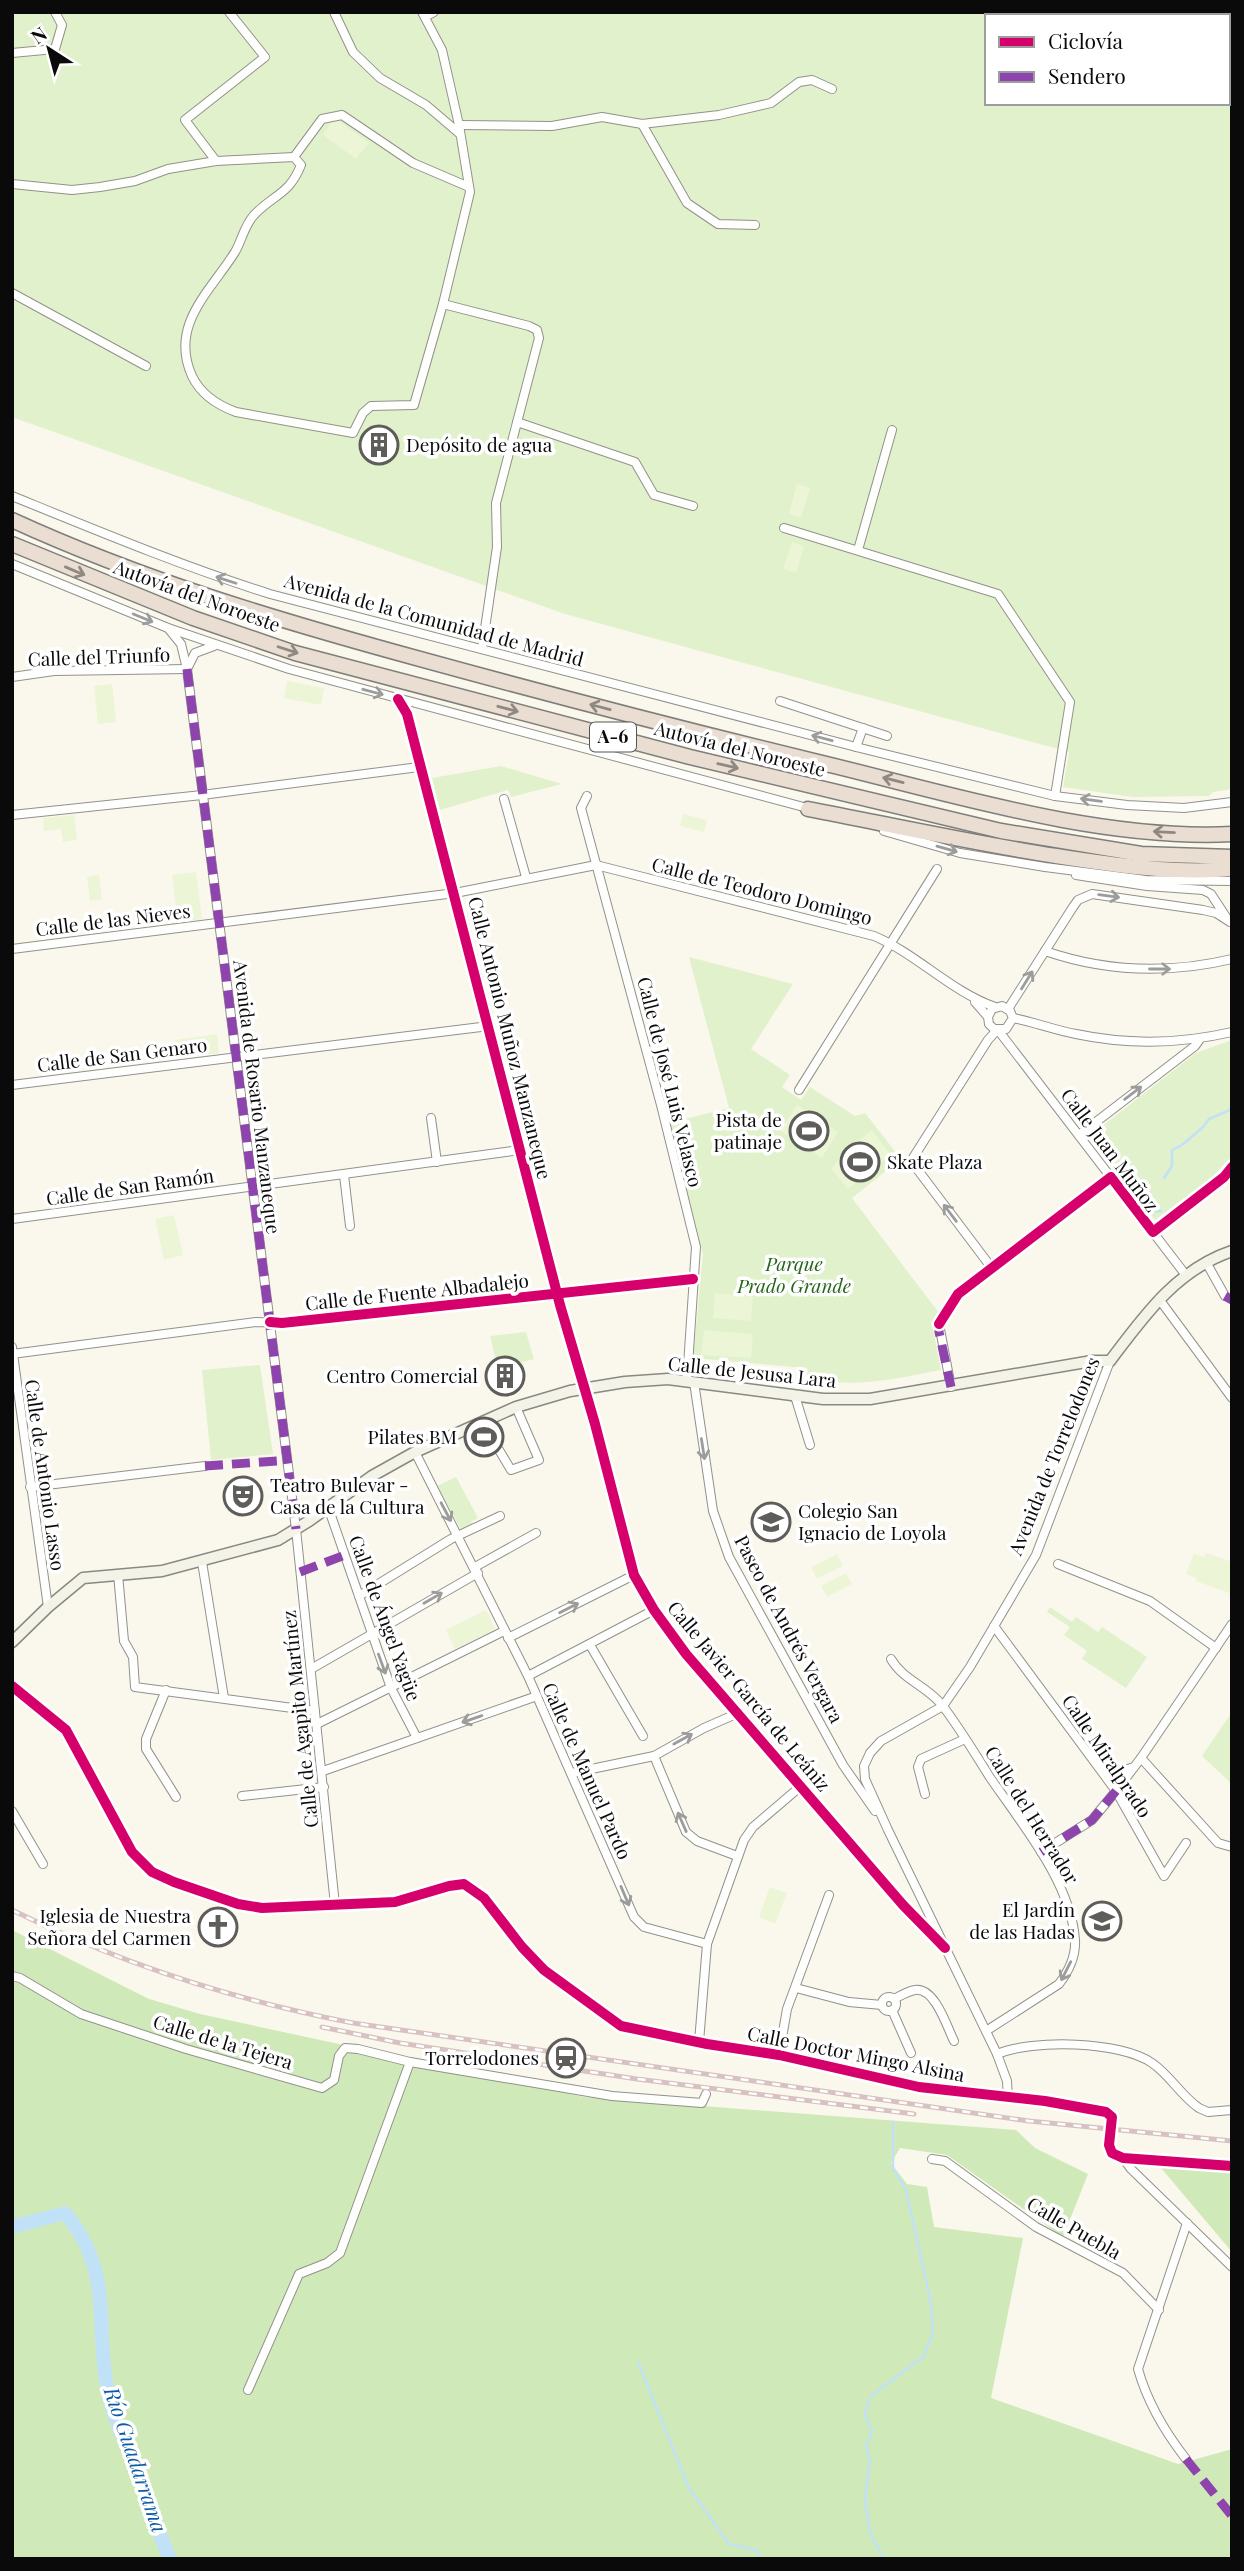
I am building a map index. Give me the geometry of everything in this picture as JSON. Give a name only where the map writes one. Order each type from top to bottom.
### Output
[{"type":"highway","name":"Autovía del Noroeste","points":[[12,520],[194,594],[282,621],[693,731],[1062,819],[1141,831],[1232,834]]},
{"type":"highway","name":"Autovía del Noroeste","points":[[12,544],[193,618],[295,653],[690,757],[1001,831],[1141,854],[1232,857]]},
{"type":"highway","points":[[808,809],[996,847],[1104,864],[1161,869],[1232,869]]},
{"type":"main road","name":"Avenida de Torrelodones","points":[[1110,1361],[1159,1299],[1185,1274],[1232,1251]]},
{"type":"main road","name":"Calle de Jesusa Lara","points":[[48,1607],[83,1578],[162,1571],[278,1540],[372,1476],[415,1452],[516,1407],[584,1388],[625,1382],[690,1381],[823,1399],[870,1399],[1092,1361],[1110,1361]]},
{"type":"main road","points":[[12,1642],[48,1607]]},
{"type":"street","points":[[12,53],[55,49],[62,25],[55,12]]},
{"type":"street","points":[[216,161],[185,120],[265,57],[229,12]]},
{"type":"street","points":[[334,12],[353,52],[380,78],[460,129],[552,126],[602,117],[642,124],[719,115],[771,103],[799,82],[812,80],[832,89]]},
{"type":"street","points":[[294,157],[301,165],[294,183],[254,215],[244,230],[237,250],[195,309],[184,345],[187,364],[207,397],[221,406],[236,412],[353,433],[363,413],[370,406],[414,405],[443,304],[469,187],[460,129],[442,50],[423,15],[434,12]]},
{"type":"street","points":[[294,157],[322,119],[342,115],[413,163],[469,187]]},
{"type":"street","points":[[642,124],[687,203],[718,224],[755,225]]},
{"type":"street","points":[[12,184],[72,190],[135,181],[167,169],[216,161],[294,157]]},
{"type":"street","points":[[12,293],[146,366]]},
{"type":"street","points":[[443,304],[537,330],[539,338],[496,503],[497,547],[482,649]]},
{"type":"street","points":[[517,422],[635,461],[654,495],[693,506]]},
{"type":"street","points":[[858,550],[892,429]]},
{"type":"street","name":"Avenida de la Comunidad de Madrid","points":[[12,496],[125,543],[270,594],[856,747],[1055,796],[1127,806],[1184,808],[1232,802]]},
{"type":"street","points":[[784,528],[998,594],[1070,702],[1055,796]]},
{"type":"street","points":[[12,564],[214,646],[398,699],[960,852],[1045,867],[1146,880],[1232,881]]},
{"type":"street","name":"Avenida de Rosario Manzaneque","points":[[168,628],[181,644],[187,669],[296,1529]]},
{"type":"street","points":[[187,669],[195,653],[214,646]]},
{"type":"street","name":"Calle del Triunfo","points":[[12,677],[54,671],[187,669]]},
{"type":"street","name":"Calle Antonio Muñoz Manzaneque","points":[[398,699],[407,714],[584,1388]]},
{"type":"street","points":[[779,701],[887,736]]},
{"type":"street","points":[[856,747],[863,728]]},
{"type":"street","points":[[12,815],[202,795],[419,767]]},
{"type":"street","name":"Calle de José Luis Velasco","points":[[587,796],[582,808],[662,1105],[696,1247],[690,1381]]},
{"type":"street","points":[[504,799],[526,877]]},
{"type":"street","name":"Calle de Teodoro Domingo","points":[[455,893],[596,865],[874,936],[892,943],[974,999],[995,1007]]},
{"type":"street","points":[[1045,867],[1085,878],[1203,890],[1211,894],[1231,924]]},
{"type":"street","points":[[799,1090],[937,869]]},
{"type":"street","name":"Calle de las Nieves","points":[[12,949],[455,893]]},
{"type":"street","points":[[1008,1009],[1078,900],[1092,894],[1203,910],[1216,913],[1231,924]]},
{"type":"street","points":[[1045,951],[1091,964],[1135,969],[1170,969],[1232,959]]},
{"type":"street","name":"Calle de Teodoro Domingo","points":[[974,999],[988,1017]]},
{"type":"street","points":[[1000,1030],[989,1024],[988,1017],[995,1007],[1002,1006],[1008,1009],[1013,1018],[1078,1035],[1126,1041],[1176,1042],[1232,1032]]},
{"type":"street","points":[[991,1267],[911,1161],[988,1040],[1013,1018]]},
{"type":"street","name":"Calle de San Genaro","points":[[12,1085],[489,1026]]},
{"type":"street","name":"Calle Juan Muñoz","points":[[1000,1030],[1185,1274]]},
{"type":"street","points":[[1079,1135],[1195,1046],[1200,1039]]},
{"type":"street","points":[[432,1118],[438,1162]]},
{"type":"street","name":"Calle de San Ramón","points":[[12,1219],[520,1150]]},
{"type":"street","points":[[1153,1232],[1224,1177],[1232,1167]]},
{"type":"street","points":[[344,1175],[351,1226]]},
{"type":"street","points":[[951,1387],[939,1324],[958,1294],[1111,1177]]},
{"type":"street","points":[[1224,1177],[1232,1186]]},
{"type":"street","points":[[1206,1262],[1225,1296]]},
{"type":"street","name":"Calle de Fuente Albadalejo","points":[[13,1354],[270,1322],[282,1323],[693,1279]]},
{"type":"street","points":[[1159,1299],[1232,1398]]},
{"type":"street","name":"Calle de Antonio Lasso","points":[[12,1347],[48,1607]]},
{"type":"street","name":"Avenida de Torrelodones","points":[[864,1766],[870,1753],[881,1741],[943,1706],[995,1626],[1036,1555],[1110,1361]]},
{"type":"street","name":"Paseo de Andrés Vergara","points":[[690,1381],[713,1511],[729,1557],[843,1765],[888,1830]]},
{"type":"street","name":"Calle Javier García de Leániz","points":[[584,1388],[634,1575],[654,1610],[686,1654],[736,1714],[903,1905],[945,1948]]},
{"type":"street","points":[[795,1396],[810,1445]]},
{"type":"street","points":[[499,1450],[511,1470],[539,1460],[516,1407]]},
{"type":"street","name":"Calle de Manuel Pardo","points":[[415,1452],[528,1676],[639,1924],[707,1944]]},
{"type":"street","points":[[30,1487],[205,1466]]},
{"type":"street","name":"Calle de Ángel Yagüe","points":[[328,1507],[391,1688],[417,1738]]},
{"type":"street","points":[[359,1596],[459,1536],[500,1516]]},
{"type":"street","name":"Calle de Agapito Martínez","points":[[296,1529],[335,1905]]},
{"type":"street","points":[[311,1669],[536,1534]]},
{"type":"street","points":[[202,1562],[224,1698]]},
{"type":"street","points":[[1058,1564],[1150,1601],[1216,1648]]},
{"type":"street","points":[[118,1574],[124,1641],[132,1657],[135,1686],[315,1711]]},
{"type":"street","points":[[317,1724],[634,1575]]},
{"type":"street","points":[[528,1676],[654,1610]]},
{"type":"street","points":[[1041,1853],[1092,1820],[1142,1758],[1232,1624]]},
{"type":"street","name":"Calle Miralprado","points":[[995,1626],[1116,1791],[1164,1876],[1186,1843]]},
{"type":"street","points":[[590,1645],[643,1736]]},
{"type":"street","points":[[891,1659],[897,1671],[943,1706]]},
{"type":"street","points":[[12,1686],[66,1730],[132,1852],[152,1872],[215,1897],[262,1908],[335,1905]]},
{"type":"street","points":[[166,1690],[146,1739],[146,1749],[176,1797]]},
{"type":"street","points":[[323,1772],[537,1696]]},
{"type":"street","name":"Calle del Herrador","points":[[943,1706],[1041,1853],[1067,1902],[1075,1939],[1070,1964],[1059,1984],[986,2031]]},
{"type":"street","points":[[572,1773],[654,1756],[704,1728],[736,1714]]},
{"type":"street","points":[[925,1794],[918,1768],[921,1759],[965,1739]]},
{"type":"street","points":[[654,1756],[686,1832],[697,1841],[737,1856]]},
{"type":"street","points":[[1142,1758],[1218,1843],[1232,1847]]},
{"type":"street","points":[[843,1765],[864,1766],[865,1779],[888,1830],[998,2054],[1007,2081],[1008,2099]]},
{"type":"street","points":[[1102,1771],[1118,1772],[1134,1767]]},
{"type":"street","points":[[699,2042],[707,1944],[737,1856],[747,1833],[801,1786]]},
{"type":"street","points":[[242,1796],[324,1787]]},
{"type":"street","points":[[12,1811],[43,1864]]},
{"type":"street","name":"Calle Doctor Mingo Alsina","points":[[335,1905],[395,1902],[464,1884],[484,1898],[522,1947],[544,1970],[621,2026],[779,2055],[919,2087],[1045,2101],[1106,2112],[1112,2118],[1109,2145],[1112,2153],[1123,2158]]},
{"type":"street","points":[[779,2055],[787,2009],[830,1895]]},
{"type":"street","points":[[903,1905],[911,1907],[921,1898]]},
{"type":"street","name":"Calle de la Tejera","points":[[12,1976],[20,1978],[81,2014],[186,2049],[322,2088],[334,2080],[339,2056],[345,2049],[358,2049],[410,2062],[612,2096],[702,2104],[706,2094]]},
{"type":"street","points":[[796,1988],[892,2010]]},
{"type":"street","points":[[882,2006],[887,1997],[894,1999],[914,1990],[922,1990],[935,2001],[954,2041]]},
{"type":"street","points":[[892,2010],[896,2005],[894,1999]]},
{"type":"street","points":[[892,2010],[911,2053]]},
{"type":"street","points":[[998,2054],[1009,2049],[1047,2043],[1129,2052],[1150,2062],[1199,2108],[1208,2112],[1232,2110]]},
{"type":"street","points":[[248,2390],[299,2274],[327,2263],[340,2253],[410,2062]]},
{"type":"street","points":[[1123,2158],[1232,2166]]},
{"type":"street","points":[[1123,2158],[1131,2169],[1232,2267]]},
{"type":"street","name":"Calle Puebla","points":[[932,2159],[945,2161],[1036,2227],[1123,2273],[1158,2310]]},
{"type":"street","points":[[1186,2223],[1138,2369],[1144,2390],[1174,2444],[1186,2459]]},
{"type":"green space","points":[[12,12],[1232,12],[1232,789],[1213,792],[1209,796],[1132,797],[1063,787],[1069,752],[565,614],[12,417]]},
{"type":"green space","points":[[333,120],[337,120],[369,143],[356,159],[323,135]]},
{"type":"green space","points":[[797,484],[810,488],[801,518],[789,514]]},
{"type":"green space","points":[[792,542],[804,546],[796,573],[783,569]]},
{"type":"green space","points":[[287,681],[324,688],[321,705],[284,698]]},
{"type":"green space","points":[[112,684],[116,722],[98,724],[94,686]]},
{"type":"green space","points":[[501,766],[562,784],[511,797],[508,790],[440,810],[432,778]]},
{"type":"green space","points":[[683,814],[707,820],[704,832],[680,826]]},
{"type":"green space","points":[[74,815],[77,840],[63,842],[61,829],[44,831],[43,818]]},
{"type":"green space","points":[[196,872],[202,919],[178,922],[172,875]]},
{"type":"green space","points":[[99,875],[102,899],[90,901],[87,877]]},
{"type":"green space","name":"Parque Prado Grande","points":[[689,957],[793,984],[751,1049],[790,1075],[782,1087],[801,1100],[810,1087],[855,1116],[865,1113],[901,1159],[852,1198],[939,1313],[932,1324],[941,1370],[874,1381],[841,1383],[808,1377],[805,1368],[693,1358],[703,1254],[669,1123],[729,1108]]},
{"type":"green space","points":[[217,1034],[219,1053],[177,1058],[175,1040]]},
{"type":"green space","points":[[1232,1040],[1232,1156],[1211,1178],[1155,1220],[1091,1135],[1196,1053]]},
{"type":"green space","name":"Pista de patinaje","points":[[797,1105],[838,1132],[822,1158],[780,1131]]},
{"type":"green space","name":"Skate Plaza","points":[[872,1130],[891,1155],[848,1189],[831,1169],[847,1149]]},
{"type":"green space","points":[[174,1215],[183,1255],[164,1260],[155,1219]]},
{"type":"green space","points":[[715,1293],[753,1297],[751,1321],[713,1318]]},
{"type":"green space","points":[[704,1330],[753,1334],[751,1358],[701,1355]]},
{"type":"green space","points":[[526,1332],[534,1359],[498,1369],[490,1336]]},
{"type":"green space","points":[[260,1365],[273,1454],[211,1460],[202,1370]]},
{"type":"green space","points":[[456,1477],[478,1518],[471,1522],[474,1527],[463,1533],[437,1486]]},
{"type":"green space","points":[[1194,1553],[1204,1557],[1207,1553],[1232,1562],[1232,1594],[1196,1581],[1197,1578],[1186,1574]]},
{"type":"green space","points":[[837,1554],[843,1566],[817,1579],[811,1567]]},
{"type":"green space","points":[[846,1573],[852,1584],[827,1597],[821,1586]]},
{"type":"green space","points":[[1050,1607],[1072,1622],[1076,1617],[1098,1632],[1102,1627],[1147,1657],[1126,1688],[1082,1659],[1087,1651],[1064,1635],[1070,1627],[1047,1612]]},
{"type":"green space","points":[[486,1610],[495,1629],[455,1649],[446,1630]]},
{"type":"green space","points":[[1232,1712],[1232,1784],[1202,1756]]},
{"type":"green space","points":[[770,1887],[787,1893],[775,1924],[759,1917]]},
{"type":"green space","points":[[12,1930],[149,1999],[200,2014],[584,2097],[1016,2130],[1035,2148],[1088,2174],[1063,2237],[947,2155],[900,2148],[891,2163],[907,2184],[927,2187],[934,2227],[1023,2238],[991,2398],[1178,2464],[1232,2449],[1232,2559],[12,2559]]},
{"type":"green space","points":[[1232,2164],[1232,2252],[1161,2168]]},
{"type":"waterway","points":[[1164,1178],[1172,1166],[1172,1150],[1182,1145],[1209,1119],[1232,1109]]},
{"type":"waterway","points":[[1126,1176],[1152,1211],[1161,1211]]},
{"type":"waterway","points":[[884,2559],[870,2534],[865,2499],[870,2459],[866,2447],[872,2431],[865,2415],[870,2397],[923,2357],[933,2334],[931,2303],[906,2190],[893,2168],[893,2122]]},
{"type":"waterway","name":"Río Guadarrama","points":[[12,2227],[65,2213],[81,2235],[97,2278],[104,2368],[111,2404],[170,2559]]},
{"type":"waterway","points":[[638,2362],[689,2488],[729,2544],[756,2550],[761,2559]]},
{"type":"railway","points":[[12,1910],[95,1947],[179,1978],[265,2003],[353,2023],[1029,2121],[1232,2141]]},
{"type":"railway","points":[[322,2027],[400,2043],[637,2079],[914,2114]]},
{"type":"marked path","points":[[187,669],[296,1529]]},
{"type":"marked path","points":[[1225,1296],[1232,1300]]},
{"type":"marked path","points":[[942,1319],[939,1332],[951,1387]]},
{"type":"marked path","points":[[205,1466],[277,1461]]},
{"type":"marked path","points":[[300,1572],[345,1555]]},
{"type":"marked path","points":[[1041,1852],[1092,1820],[1116,1791]]},
{"type":"marked path","points":[[1186,2459],[1232,2516]]},
{"type":"cycle path","points":[[398,699],[407,714],[560,1305],[595,1424],[634,1575],[654,1610],[686,1654],[903,1905],[945,1948]]},
{"type":"cycle path","points":[[939,1324],[958,1294],[1111,1177],[1153,1232],[1224,1177],[1232,1167]]},
{"type":"cycle path","points":[[270,1322],[282,1323],[693,1279]]},
{"type":"cycle path","points":[[12,1686],[66,1730],[132,1852],[152,1872],[174,1882],[238,1904],[262,1908],[395,1902],[464,1884],[484,1898],[522,1947],[544,1970],[621,2026],[707,2044],[779,2055],[919,2087],[1045,2101],[1106,2112],[1112,2117],[1109,2145],[1112,2153],[1123,2158],[1232,2166]]},
{"type":"place","name":"Depósito de agua","points":[[379,445]]},
{"type":"place","name":"Pista de patinaje","points":[[809,1131]]},
{"type":"place","name":"Skate Plaza","points":[[860,1162]]},
{"type":"place","name":"Centro Comercial","points":[[505,1376]]},
{"type":"place","name":"Pilates BM","points":[[484,1437]]},
{"type":"place","name":"Teatro Bulevar - Casa de la Cultura","points":[[243,1496]]},
{"type":"place","name":"Colegio San Ignacio de Loyola","points":[[771,1522]]},
{"type":"place","name":"El Jardín de las Hadas","points":[[1102,1921]]},
{"type":"place","name":"Iglesia de Nuestra Señora del Carmen","points":[[218,1927]]},
{"type":"place","name":"Torrelodones","points":[[566,2058]]}]
